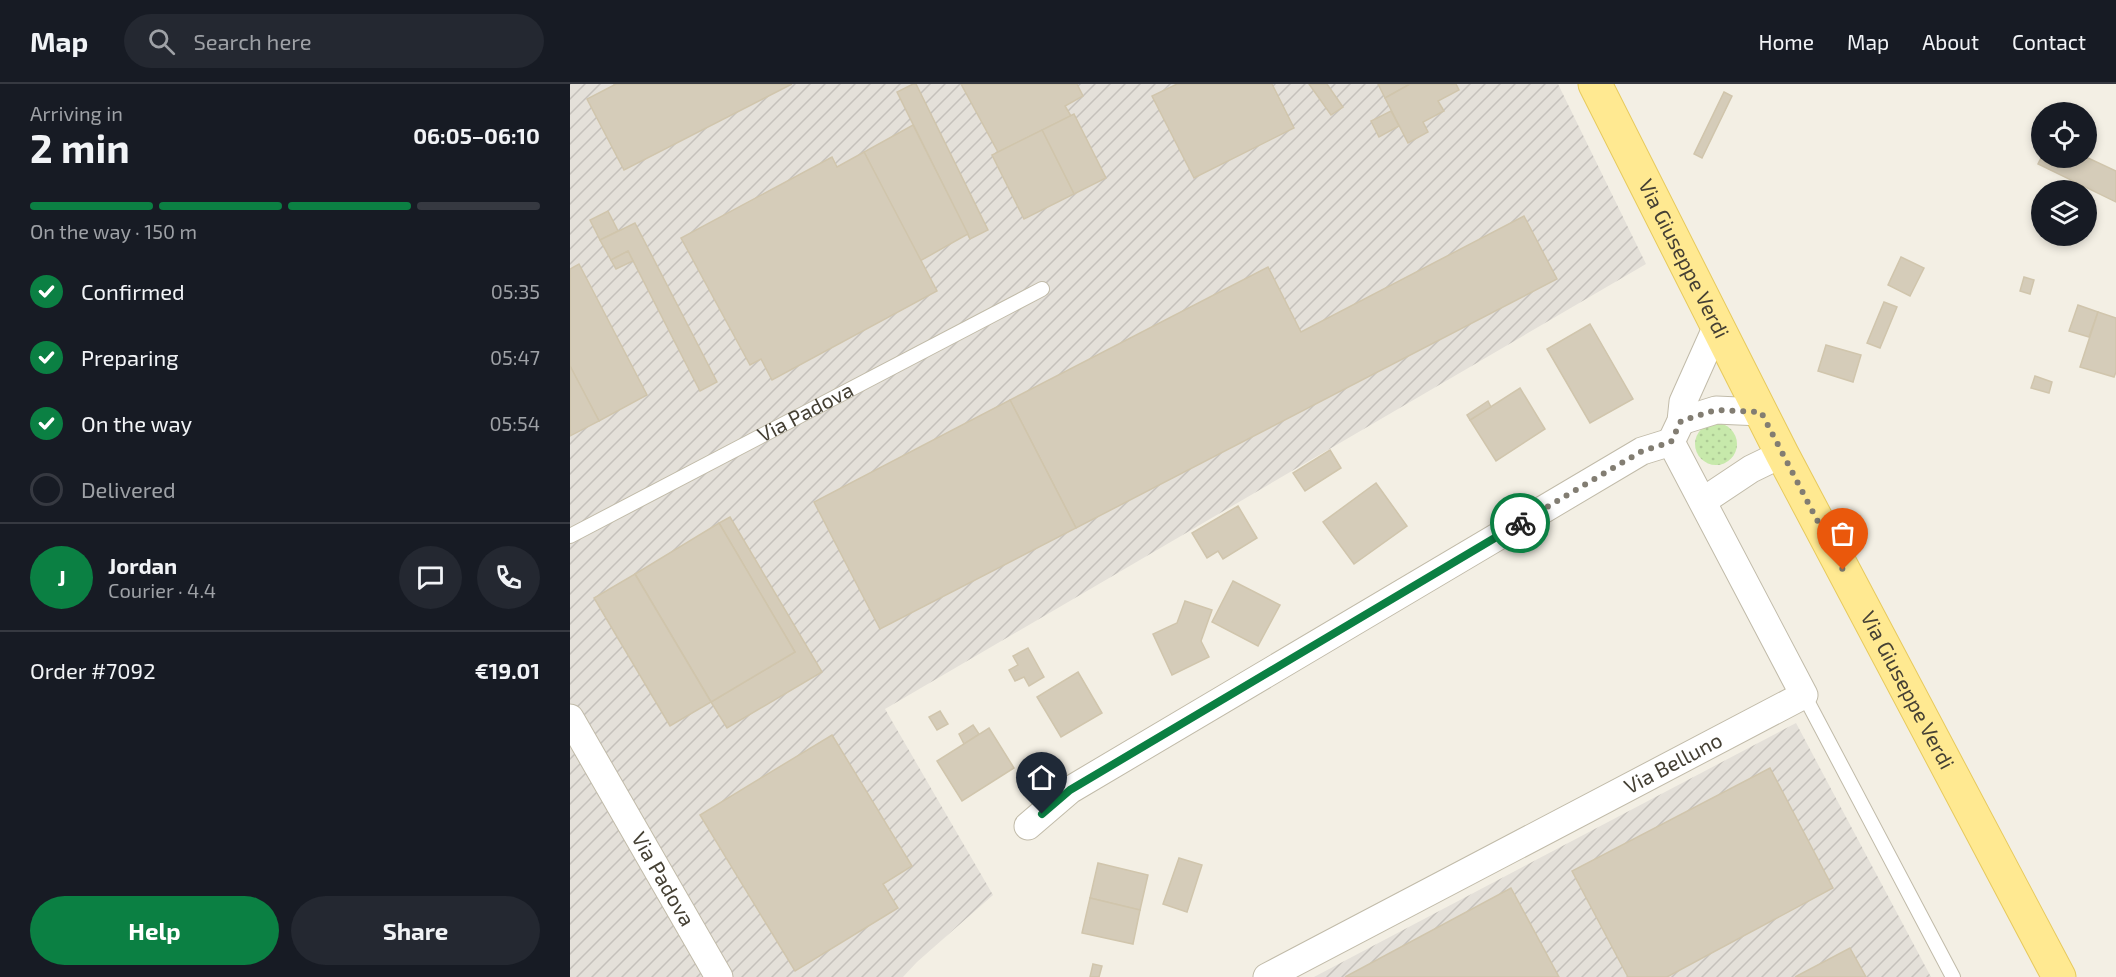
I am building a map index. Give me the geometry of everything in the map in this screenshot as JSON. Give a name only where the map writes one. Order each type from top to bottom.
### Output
[{"type":"main road","name":"Via Giuseppe Verdi","points":[[1594,84],[1782,454],[2059,977]]},
{"type":"street","points":[[1717,326],[1683,402],[1676,432],[1703,501],[1804,695]]},
{"type":"street","points":[[1028,826],[1079,784],[1642,451],[1716,410],[1761,412]]},
{"type":"street","points":[[1703,501],[1751,469],[1782,454]]},
{"type":"street","name":"Via Belluno","points":[[1267,977],[1804,695]]},
{"type":"street","name":"Via Padova","points":[[570,718],[719,977]]},
{"type":"lane","name":"Via Padova","points":[[570,536],[1042,290]]},
{"type":"lane","points":[[1804,695],[1953,977]]},
{"type":"shaded area","points":[[570,84],[1558,84],[1646,264],[885,709],[993,895],[903,977],[570,977]]},
{"type":"shaded area","points":[[1796,723],[1931,977],[1314,977]]},
{"type":"green space","points":[[1716,423],[1724,424],[1731,429],[1736,436],[1736,452],[1731,459],[1724,464],[1716,465],[1708,464],[1701,459],[1696,452],[1695,444],[1696,436],[1701,429],[1708,424]]},
{"type":"building","points":[[616,84],[792,84],[624,170],[587,99]]},
{"type":"building","points":[[916,84],[988,230],[970,239],[897,92]]},
{"type":"building","points":[[961,84],[1077,84],[1083,96],[1065,106],[1071,116],[998,152]]},
{"type":"building","points":[[1177,84],[1272,84],[1294,128],[1194,178],[1152,96]]},
{"type":"building","points":[[1309,84],[1327,84],[1343,107],[1331,115]]},
{"type":"building","points":[[1378,84],[1410,84],[1385,98]]},
{"type":"building","points":[[1410,84],[1456,84],[1459,90],[1438,101],[1444,111],[1423,122],[1428,132],[1408,143],[1385,98]]},
{"type":"building","points":[[1724,92],[1732,96],[1702,158],[1694,154]]},
{"type":"building","points":[[1391,111],[1399,126],[1379,137],[1371,121]]},
{"type":"building","points":[[1074,114],[1106,178],[1074,194],[1042,130]]},
{"type":"building","points":[[913,125],[968,234],[920,261],[864,152]]},
{"type":"building","points":[[1042,130],[1074,194],[1024,219],[992,155]]},
{"type":"building","points":[[864,152],[937,291],[772,380],[761,359],[750,365],[681,238],[832,157],[837,167]]},
{"type":"building","points":[[2097,162],[2116,171],[2116,202],[2097,193],[2097,180],[2071,180],[2046,168],[2097,168]]},
{"type":"building","points":[[608,211],[618,231],[600,240],[590,220]]},
{"type":"building","points":[[1524,216],[1557,279],[1076,528],[1010,400],[1268,267],[1301,332]]},
{"type":"building","points":[[635,223],[717,382],[700,391],[628,251],[611,260],[600,240]]},
{"type":"building","points":[[628,251],[633,261],[616,269],[611,260]]},
{"type":"building","points":[[1901,257],[1924,268],[1910,296],[1888,285]]},
{"type":"building","points":[[579,264],[647,395],[599,421],[570,366],[570,269]]},
{"type":"building","points":[[2024,277],[2034,280],[2030,294],[2020,291]]},
{"type":"building","points":[[1884,302],[1897,307],[1880,348],[1867,343]]},
{"type":"building","points":[[2078,305],[2098,312],[2089,337],[2069,331]]},
{"type":"building","points":[[2098,312],[2116,318],[2116,372],[2114,377],[2080,367]]},
{"type":"building","points":[[1590,324],[1633,399],[1590,423],[1547,349]]},
{"type":"building","points":[[1826,345],[1861,355],[1853,382],[1818,371]]},
{"type":"building","points":[[570,366],[599,421],[570,436]]},
{"type":"building","points":[[2035,376],[2052,382],[2049,393],[2031,388]]},
{"type":"building","points":[[1520,388],[1545,429],[1496,461],[1470,420]]},
{"type":"building","points":[[1010,400],[1076,528],[880,629],[814,502]]},
{"type":"building","points":[[1488,401],[1491,407],[1470,420],[1467,415]]},
{"type":"building","points":[[1330,450],[1341,468],[1305,491],[1293,473]]},
{"type":"building","points":[[1376,483],[1407,526],[1354,564],[1323,522]]},
{"type":"building","points":[[1238,506],[1257,538],[1223,559],[1218,551],[1207,558],[1192,533]]},
{"type":"building","points":[[730,517],[822,672],[727,728],[711,702],[795,652],[719,523]]},
{"type":"building","points":[[719,523],[795,652],[711,702],[635,574]]},
{"type":"building","points":[[635,574],[711,702],[670,726],[594,598]]},
{"type":"building","points":[[1233,581],[1280,605],[1258,646],[1212,622]]},
{"type":"building","points":[[1185,601],[1212,610],[1201,641],[1209,657],[1172,675],[1153,634],[1177,623]]},
{"type":"building","points":[[1028,648],[1044,677],[1029,686],[1024,677],[1015,681],[1009,670],[1018,665],[1013,656]]},
{"type":"building","points":[[1078,672],[1102,713],[1061,737],[1037,697]]},
{"type":"building","points":[[940,711],[948,724],[937,730],[929,717]]},
{"type":"building","points":[[973,725],[979,734],[964,744],[959,734]]},
{"type":"building","points":[[989,728],[1014,768],[962,801],[937,761]]},
{"type":"building","points":[[832,735],[912,866],[883,884],[898,908],[795,971],[700,815]]},
{"type":"building","points":[[1770,768],[1833,888],[1667,977],[1628,977],[1572,871]]},
{"type":"building","points":[[1179,858],[1202,865],[1187,912],[1163,904]]},
{"type":"building","points":[[1098,863],[1148,875],[1140,910],[1090,898]]},
{"type":"building","points":[[1511,888],[1559,977],[1345,977]]},
{"type":"building","points":[[1090,898],[1140,910],[1133,944],[1082,933]]},
{"type":"building","points":[[1850,948],[1866,977],[1795,977]]},
{"type":"building","points":[[1093,964],[1102,966],[1099,977],[1090,977]]},
{"type":"way so far","points":[[1520,523],[1642,451],[1671,442],[1681,421],[1716,410],[1761,412],[1843,570]]},
{"type":"route","points":[[1042,814],[1070,790],[1520,523]]}]
